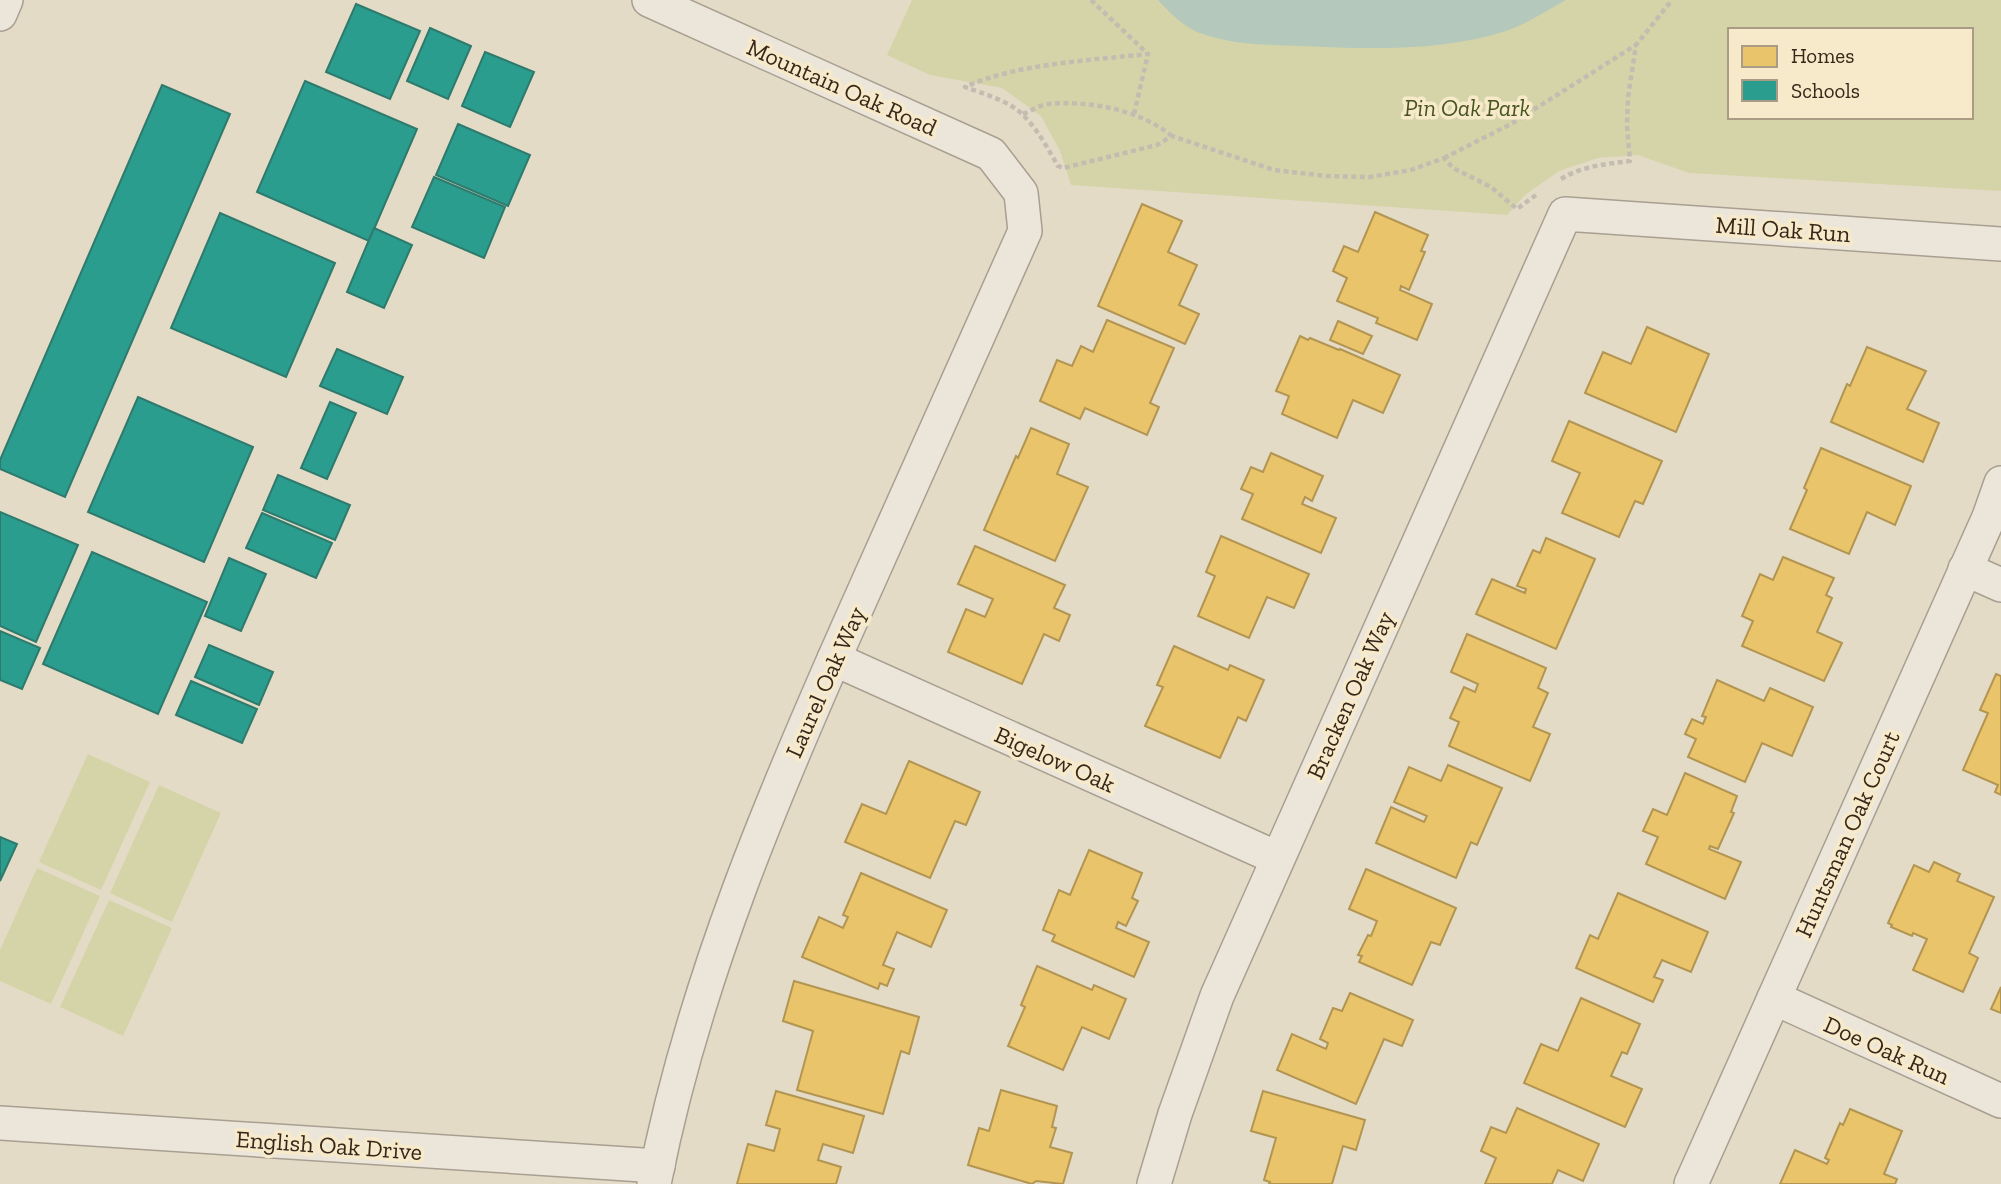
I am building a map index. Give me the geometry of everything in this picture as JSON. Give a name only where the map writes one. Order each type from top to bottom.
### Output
[{"type":"street","points":[[0,14],[6,0]]},
{"type":"street","name":"Mountain Oak Road","points":[[649,0],[991,154],[1021,193]]},
{"type":"street","name":"Laurel Oak Way","points":[[656,1175],[676,1088],[722,935],[763,823],[1025,231],[1021,193]]},
{"type":"street","name":"Mill Oak Run","points":[[1565,214],[2001,244]]},
{"type":"street","name":"Bracken Oak Way","points":[[1154,1184],[1217,996],[1565,214]]},
{"type":"street","name":"Huntsman Oak Court","points":[[1691,1184],[2001,483]]},
{"type":"street","points":[[1965,569],[2001,585]]},
{"type":"street","name":"Bigelow Oak","points":[[834,659],[1277,858]]},
{"type":"street","name":"Doe Oak Run","points":[[1774,998],[2001,1101]]},
{"type":"street","name":"English Oak Drive","points":[[0,1123],[656,1175]]},
{"type":"path","points":[[1091,0],[1147,54]]},
{"type":"path","points":[[1023,114],[1046,104],[1101,106],[1134,114],[1161,127],[1172,136],[1274,170],[1326,176],[1370,177],[1411,170],[1444,158],[1511,124],[1636,45],[1672,0]]},
{"type":"path","points":[[1553,183],[1572,172],[1597,165],[1630,161],[1627,106],[1636,45]]},
{"type":"path","points":[[1147,54],[1056,64],[980,80],[965,86],[1023,114],[1058,166],[1063,168],[1157,145],[1172,136]]},
{"type":"path","points":[[1134,114],[1147,54]]},
{"type":"path","points":[[1444,158],[1453,168],[1491,187],[1517,209],[1544,189]]},
{"type":"green space","name":"Pin Oak Park","points":[[912,0],[2001,0],[2001,191],[1689,173],[1638,155],[1598,158],[1559,171],[1525,195],[1507,215],[1071,185],[1060,151],[1041,116],[1002,88],[930,75],[887,55]]},
{"type":"green space","points":[[88,754],[150,782],[101,890],[39,862]]},
{"type":"green space","points":[[159,785],[221,813],[172,922],[110,893]]},
{"type":"green space","points":[[37,868],[100,896],[51,1004],[0,981],[0,950]]},
{"type":"green space","points":[[109,900],[172,928],[123,1036],[60,1007]]},
{"type":"shaded area","points":[[1158,0],[1566,0],[1516,27],[1484,37],[1432,46],[1353,48],[1263,45],[1224,40],[1189,27]]},
{"type":"building: Homes","points":[[1142,204],[1182,221],[1168,252],[1197,265],[1179,305],[1199,314],[1185,344],[1098,306]]},
{"type":"building: Homes","points":[[1375,212],[1428,235],[1421,251],[1425,252],[1409,290],[1401,286],[1400,290],[1432,304],[1417,340],[1376,323],[1378,318],[1337,301],[1347,278],[1333,271],[1344,246],[1358,252]]},
{"type":"building: Homes","points":[[1107,320],[1174,348],[1150,403],[1159,407],[1147,435],[1085,408],[1080,419],[1040,401],[1057,360],[1072,366],[1081,346],[1093,352]]},
{"type":"building: Homes","points":[[1338,321],[1372,336],[1363,354],[1330,340]]},
{"type":"building: Homes","points":[[1647,327],[1709,354],[1676,432],[1585,393],[1603,352],[1631,364]]},
{"type":"building: Homes","points":[[1300,336],[1340,349],[1400,375],[1383,413],[1353,400],[1337,438],[1282,414],[1289,396],[1276,391]]},
{"type":"building: Homes","points":[[1867,347],[1926,371],[1907,409],[1939,423],[1923,462],[1831,422]]},
{"type":"building: Homes","points":[[1569,421],[1662,461],[1643,504],[1635,501],[1619,537],[1562,513],[1580,473],[1552,461]]},
{"type":"building: Homes","points":[[1031,428],[1069,444],[1057,474],[1088,487],[1055,561],[984,530]]},
{"type":"building: Homes","points":[[1821,448],[1911,486],[1895,525],[1867,512],[1849,554],[1790,529]]},
{"type":"building: Homes","points":[[1271,453],[1323,476],[1312,501],[1305,497],[1302,504],[1336,518],[1321,553],[1242,519],[1253,494],[1241,489],[1251,467],[1263,472]]},
{"type":"building: Homes","points":[[1221,536],[1309,574],[1294,608],[1267,597],[1249,638],[1198,616],[1215,576],[1206,572]]},
{"type":"building: Homes","points":[[1546,538],[1595,559],[1556,649],[1476,614],[1492,579],[1525,593],[1526,589],[1517,586],[1533,550],[1540,553]]},
{"type":"building: Homes","points":[[975,546],[1065,585],[1054,608],[1070,615],[1059,641],[1044,634],[1022,684],[948,652],[966,609],[985,617],[993,599],[958,584]]},
{"type":"building: Homes","points":[[1783,557],[1834,578],[1826,595],[1832,598],[1817,632],[1842,643],[1824,681],[1742,646],[1753,621],[1742,616],[1760,574],[1773,580]]},
{"type":"building: Homes","points":[[1467,634],[1546,668],[1538,688],[1548,693],[1533,727],[1550,734],[1530,781],[1449,746],[1459,722],[1450,718],[1464,687],[1475,692],[1478,684],[1451,672]]},
{"type":"building: Homes","points":[[1174,646],[1228,670],[1230,665],[1264,680],[1246,721],[1238,717],[1220,758],[1145,726],[1163,687],[1157,685]]},
{"type":"building: Homes","points":[[1996,674],[2001,676],[2001,795],[1995,792],[1998,785],[1963,770],[1988,713],[1980,710]]},
{"type":"building: Homes","points":[[1717,680],[1764,701],[1770,688],[1813,707],[1792,756],[1762,743],[1745,782],[1688,757],[1696,739],[1685,734],[1692,719],[1703,724],[1706,717],[1702,716]]},
{"type":"building: Homes","points":[[909,761],[980,792],[966,825],[955,821],[930,878],[845,842],[862,804],[886,814]]},
{"type":"building: Homes","points":[[1448,765],[1502,788],[1477,845],[1471,842],[1456,878],[1376,843],[1391,807],[1424,822],[1427,816],[1394,802],[1409,767],[1441,781]]},
{"type":"building: Homes","points":[[1685,773],[1737,796],[1731,812],[1734,813],[1718,849],[1710,846],[1709,849],[1741,862],[1725,899],[1646,864],[1658,837],[1643,831],[1653,809],[1667,815]]},
{"type":"building: Homes","points":[[1089,850],[1142,873],[1132,898],[1138,901],[1126,926],[1118,922],[1116,928],[1149,942],[1134,977],[1052,941],[1055,935],[1043,930],[1059,890],[1070,895]]},
{"type":"building: Homes","points":[[1934,862],[1960,874],[1957,881],[1994,897],[1969,953],[1978,958],[1963,992],[1913,970],[1927,939],[1913,933],[1912,936],[1888,923],[1914,865],[1929,872]]},
{"type":"building: Homes","points":[[1366,869],[1456,908],[1440,945],[1431,942],[1412,985],[1359,962],[1362,956],[1358,955],[1377,921],[1349,909]]},
{"type":"building: Homes","points":[[861,873],[947,910],[931,947],[897,932],[883,965],[894,969],[887,986],[880,983],[878,989],[802,957],[819,917],[843,928],[848,917],[843,915]]},
{"type":"building: Homes","points":[[1618,893],[1708,932],[1691,972],[1662,960],[1654,977],[1663,980],[1653,1002],[1576,968],[1590,935],[1598,939]]},
{"type":"building: Homes","points":[[1037,966],[1092,990],[1094,985],[1126,999],[1109,1039],[1082,1027],[1063,1070],[1008,1046],[1025,1007],[1021,1005]]},
{"type":"building: Homes","points":[[794,981],[919,1017],[909,1054],[901,1051],[883,1114],[797,1090],[813,1031],[783,1021]]},
{"type":"building: Homes","points":[[2001,987],[2001,1013],[1991,1009]]},
{"type":"building: Homes","points":[[1350,993],[1413,1020],[1402,1046],[1384,1039],[1356,1104],[1277,1070],[1292,1034],[1326,1049],[1328,1043],[1320,1039],[1333,1008],[1342,1011]]},
{"type":"building: Homes","points":[[1581,998],[1640,1024],[1627,1054],[1622,1052],[1611,1076],[1642,1089],[1625,1127],[1524,1083],[1541,1044],[1558,1051]]},
{"type":"building: Homes","points":[[1001,1090],[1057,1106],[1052,1127],[1056,1128],[1050,1147],[1072,1153],[1063,1184],[1036,1181],[1032,1184],[968,1165],[979,1128],[989,1131]]},
{"type":"building: Homes","points":[[776,1091],[864,1116],[853,1153],[823,1144],[818,1160],[841,1167],[836,1184],[737,1184],[748,1144],[774,1151],[780,1129],[766,1125]]},
{"type":"building: Homes","points":[[1263,1091],[1365,1120],[1356,1150],[1343,1146],[1332,1184],[1269,1184],[1270,1182],[1264,1180],[1276,1138],[1251,1131]]},
{"type":"building: Homes","points":[[1517,1108],[1599,1144],[1583,1181],[1558,1170],[1552,1184],[1485,1184],[1496,1158],[1481,1151],[1491,1127],[1506,1133]]},
{"type":"building: Homes","points":[[1850,1109],[1902,1131],[1884,1174],[1897,1179],[1895,1184],[1780,1184],[1795,1150],[1827,1164],[1829,1160],[1825,1158],[1840,1123],[1843,1125]]},
{"type":"building: Schools","points":[[356,4],[420,31],[390,99],[326,72]]},
{"type":"building: Schools","points":[[430,28],[471,46],[448,99],[407,81]]},
{"type":"building: Schools","points":[[485,52],[534,72],[510,127],[462,106]]},
{"type":"building: Schools","points":[[305,81],[417,129],[369,241],[257,192]]},
{"type":"building: Schools","points":[[162,85],[230,114],[65,497],[0,469],[0,460]]},
{"type":"building: Schools","points":[[458,124],[530,155],[508,206],[436,175]]},
{"type":"building: Schools","points":[[434,177],[505,207],[484,258],[412,227]]},
{"type":"building: Schools","points":[[220,213],[335,263],[286,377],[171,328]]},
{"type":"building: Schools","points":[[374,228],[412,245],[384,308],[347,292]]},
{"type":"building: Schools","points":[[337,349],[403,377],[387,414],[320,386]]},
{"type":"building: Schools","points":[[138,397],[253,447],[204,562],[88,512]]},
{"type":"building: Schools","points":[[330,402],[356,413],[327,479],[301,468]]},
{"type":"building: Schools","points":[[278,475],[350,505],[335,540],[263,510]]},
{"type":"building: Schools","points":[[0,512],[78,545],[36,642],[0,626]]},
{"type":"building: Schools","points":[[262,513],[332,543],[316,578],[246,548]]},
{"type":"building: Schools","points":[[92,552],[207,602],[158,714],[43,664]]},
{"type":"building: Schools","points":[[229,558],[266,574],[241,631],[205,616]]},
{"type":"building: Schools","points":[[0,631],[40,648],[22,689],[0,680]]},
{"type":"building: Schools","points":[[209,645],[273,672],[259,705],[195,677]]},
{"type":"building: Schools","points":[[191,681],[257,709],[242,743],[176,715]]},
{"type":"building: Schools","points":[[0,837],[17,844],[0,881]]}]
